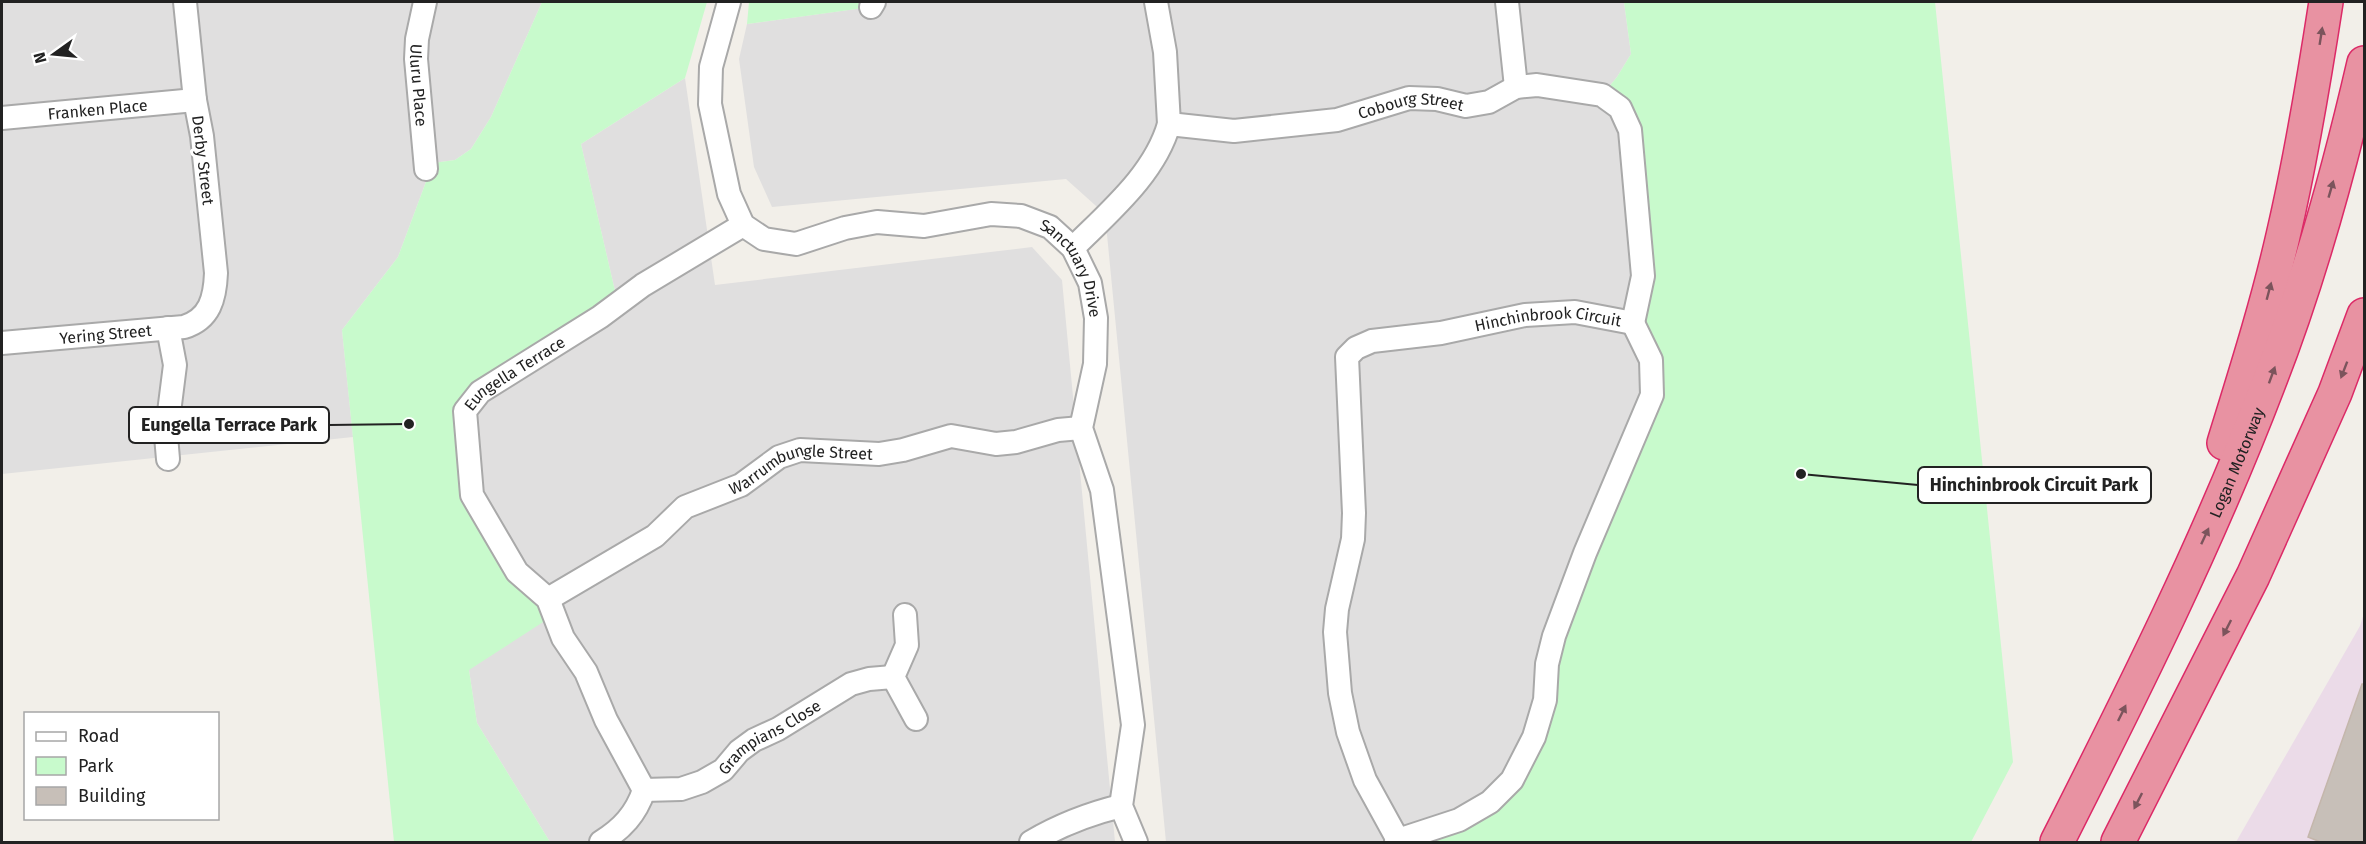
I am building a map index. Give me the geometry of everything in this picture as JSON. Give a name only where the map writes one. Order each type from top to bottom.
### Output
[{"type":"highway","points":[[2218,507],[2216,468],[2283,237],[2316,70],[2326,2]]},
{"type":"highway","name":"Logan Motorway","points":[[2057,843],[2155,646],[2218,507],[2269,384],[2299,298],[2352,115],[2364,63]]},
{"type":"highway","points":[[2118,843],[2253,576],[2335,393],[2364,315]]},
{"type":"highway","points":[[2253,576],[2285,549],[2364,377]]},
{"type":"street","name":"Derby Street","points":[[185,2],[216,273],[216,295],[204,315]]},
{"type":"street","name":"Uluru Place","points":[[425,2],[417,39],[416,59],[426,169]]},
{"type":"street","points":[[729,2],[711,68],[710,104],[729,194],[743,225]]},
{"type":"street","points":[[1073,248],[1122,198],[1155,156],[1165,138],[1169,124],[1165,52],[1156,2]]},
{"type":"street","points":[[1507,2],[1516,87]]},
{"type":"street","name":"Cobourg Street","points":[[1169,124],[1234,131],[1337,120],[1409,98],[1437,99],[1466,106],[1489,102],[1516,87],[1538,85],[1602,95],[1620,108],[1630,130],[1643,276],[1633,323]]},
{"type":"street","name":"Franken Place","points":[[2,118],[195,100]]},
{"type":"street","name":"Sanctuary Drive","points":[[743,225],[764,239],[796,244],[845,228],[877,222],[924,226],[991,214],[1021,216],[1050,227],[1073,248],[1090,283],[1096,318],[1095,364],[1081,428]]},
{"type":"street","name":"Eungella Terrace","points":[[644,790],[606,720],[586,672],[563,638],[548,599],[518,572],[472,495],[465,411],[480,392],[600,317],[643,285],[743,225]]},
{"type":"street","name":"Hinchinbrook Circuit","points":[[1575,312],[1633,323],[1651,360],[1652,395],[1585,554],[1554,636],[1547,664],[1545,700],[1534,737],[1512,780],[1490,802],[1460,820],[1397,841],[1365,780],[1348,732],[1340,693],[1335,632],[1337,609],[1353,539],[1354,513],[1347,357],[1356,348],[1372,340],[1442,333],[1525,315],[1575,312]]},
{"type":"street","name":"Yering Street","points":[[2,343],[168,328],[193,324],[204,315]]},
{"type":"street","points":[[168,328],[175,365],[166,436],[168,459]]},
{"type":"street","points":[[1081,428],[1102,490],[1133,725],[1121,806],[1136,843]]},
{"type":"street","name":"Warrumbungle Street","points":[[548,599],[656,536],[685,507],[741,485],[779,457],[800,450],[879,454],[903,450],[951,436],[996,444],[1016,442],[1058,430],[1081,428]]},
{"type":"street","points":[[905,615],[907,645],[893,677],[916,719]]},
{"type":"street","name":"Grampians Close","points":[[644,790],[681,789],[702,782],[723,770],[739,751],[754,740],[778,729],[851,684],[869,679],[893,677]]},
{"type":"street","points":[[601,843],[619,831],[638,808],[644,790]]},
{"type":"street","points":[[1031,843],[1064,824],[1090,813],[1121,806]]},
{"type":"shaded area","points":[[2,2],[542,2],[491,117],[471,149],[455,160],[433,163],[398,257],[342,330],[353,437],[2,474]]},
{"type":"shaded area","points":[[874,2],[1624,2],[1631,54],[1617,77],[1602,95],[1620,108],[1652,395],[1512,780],[1396,842],[1166,842],[1105,214],[1066,179],[772,207],[754,167],[739,59],[747,24],[870,7]]},
{"type":"shaded area","points":[[685,78],[715,285],[1032,247],[1062,280],[1115,842],[550,842],[477,723],[469,670],[472,495],[465,411],[618,304],[581,144]]},
{"type":"shaded area","points":[[2364,613],[2364,842],[2236,842],[2360,626]]},
{"type":"green space","points":[[542,2],[707,2],[685,78],[581,144],[618,304],[465,411],[472,495],[554,615],[469,670],[477,723],[550,842],[394,842],[342,330],[398,257],[433,163],[455,160],[471,149],[491,117]]},
{"type":"green space","points":[[749,2],[874,2],[871,7],[747,24]]},
{"type":"green space","points":[[1624,2],[1935,2],[2013,762],[1971,842],[1396,842],[1513,780],[1547,664],[1652,395],[1633,323],[1630,130],[1602,95],[1617,77],[1631,54]]},
{"type":"building","points":[[2362,684],[2364,684],[2364,843],[2323,843],[2308,837]]},
{"type":"place","name":"Eungella Terrace Park","points":[[409,424]]},
{"type":"place","name":"Hinchinbrook Circuit Park","points":[[1801,474]]}]
